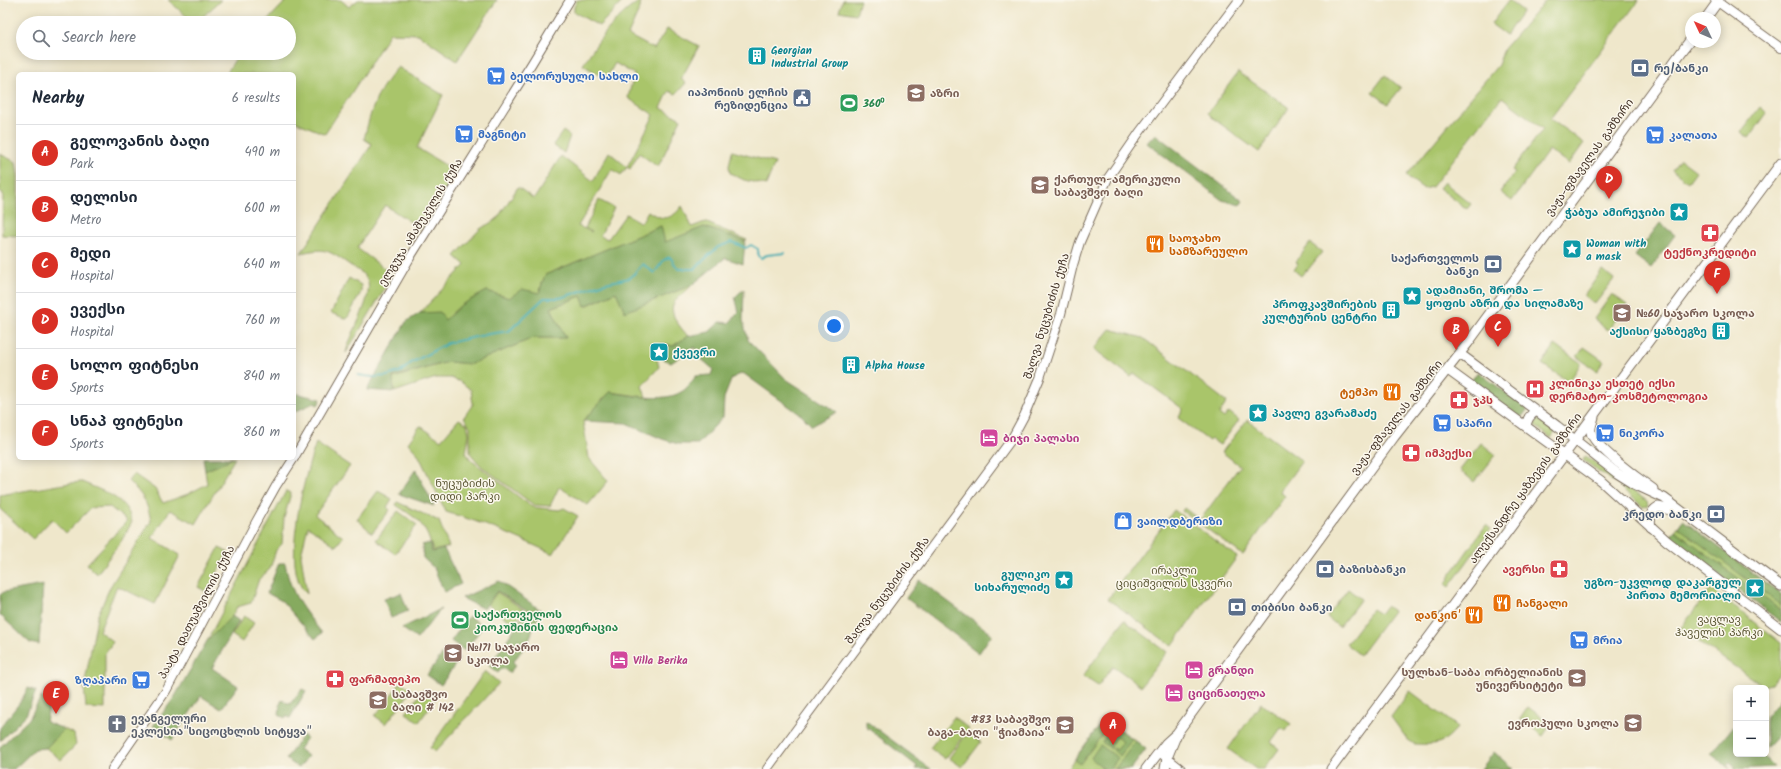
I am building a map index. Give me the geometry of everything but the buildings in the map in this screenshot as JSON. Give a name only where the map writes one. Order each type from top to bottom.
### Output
[{"type":"main road","name":"ელგუჯა ამაშუკელის ქუჩა","points":[[296,454],[411,256],[570,0]]},
{"type":"main road","name":"შალვა ნუცუბიძის ქუჩა","points":[[767,769],[1011,440],[1024,416],[1040,378],[1059,321],[1080,242],[1108,178],[1139,133],[1239,0]]},
{"type":"main road","points":[[1710,12],[1717,1],[1781,48]]},
{"type":"main road","name":"ვაჟა-ფშაველას გამზირი","points":[[1146,769],[1159,752],[1177,733],[1399,431],[1460,354],[1685,47]]},
{"type":"main road","name":"ალექსანდრე ყაზბეგის გამზირი","points":[[1331,769],[1781,163]]},
{"type":"main road","points":[[1460,354],[1575,440],[1584,449],[1631,482],[1664,498]]},
{"type":"main road","points":[[1448,370],[1606,485],[1651,527],[1686,556],[1781,629]]},
{"type":"main road","points":[[1526,426],[1527,420],[1532,413],[1537,411]]},
{"type":"main road","points":[[1595,413],[1591,433],[1595,441],[1618,462],[1664,498],[1781,586]]},
{"type":"main road","name":"პაატა დათუაშვილის ქუჩა","points":[[112,769],[166,691],[257,520],[292,460]]},
{"type":"main road","points":[[1651,527],[1650,517],[1654,510],[1658,507],[1686,514]]},
{"type":"main road","points":[[1165,769],[1167,758],[1177,733]]},
{"type":"main road","points":[[1159,752],[1181,769]]},
{"type":"green space","points":[[168,0],[221,0],[204,16],[186,16]]},
{"type":"green space","points":[[287,0],[341,0],[349,7],[358,0],[497,0],[457,61],[418,34],[390,33],[325,134],[296,122],[296,72],[227,72],[235,60],[296,60],[296,16],[272,16]]},
{"type":"green space","points":[[577,0],[624,0],[599,26],[574,12],[574,7]]},
{"type":"green space","points":[[641,0],[640,8],[628,35],[654,49],[667,29],[699,46],[681,79],[686,83],[676,94],[669,91],[661,108],[681,119],[658,167],[639,153],[630,169],[627,167],[654,115],[628,98],[634,74],[615,63],[606,79],[583,65],[608,29],[624,13]]},
{"type":"green space","points":[[843,0],[860,0],[856,14],[839,11]]},
{"type":"green space","points":[[1509,0],[1523,11],[1506,35],[1491,24]]},
{"type":"green space","points":[[1546,0],[1639,0],[1550,119],[1584,143],[1569,164],[1549,150],[1512,201],[1500,192],[1515,172],[1512,170],[1543,129],[1502,97],[1432,187],[1424,189],[1406,176],[1498,65],[1504,49]]},
{"type":"green space","points":[[398,67],[443,95],[417,148],[457,172],[421,229],[385,205],[357,248],[393,275],[346,353],[368,294],[366,278],[360,272],[330,252],[315,250],[301,253],[372,144],[364,139],[372,110],[380,92]]},
{"type":"green space","points":[[1238,72],[1288,107],[1259,152],[1208,113]]},
{"type":"green space","points":[[1385,75],[1401,88],[1388,104],[1372,92]]},
{"type":"green space","points":[[1760,107],[1767,113],[1749,138],[1741,132]]},
{"type":"green space","points":[[563,131],[570,136],[564,153],[553,145]]},
{"type":"green space","points":[[1155,134],[1243,201],[1240,205],[1222,200],[1147,143]]},
{"type":"green space","points":[[732,151],[775,163],[766,185],[744,180],[730,173],[729,166]]},
{"type":"green space","points":[[609,152],[627,167],[621,175],[612,169],[578,226],[592,232],[585,228],[599,200],[614,208],[600,236],[608,239],[626,214],[641,223],[648,211],[662,218],[666,218],[678,211],[682,206],[692,227],[705,222],[747,240],[745,241],[704,227],[664,243],[661,226],[545,275],[539,293],[509,298],[487,291],[461,305],[445,320],[440,313],[420,313],[465,265],[455,256],[480,229],[497,219],[518,187],[534,199],[561,156],[593,181]]},
{"type":"green space","points":[[0,154],[16,162],[16,236],[2,235],[3,193],[0,192]]},
{"type":"green space","points":[[1680,159],[1696,171],[1688,182],[1672,170]]},
{"type":"green space","points":[[1444,182],[1471,204],[1467,209],[1439,188]]},
{"type":"green space","points":[[1660,223],[1675,235],[1651,268],[1635,256]]},
{"type":"green space","points":[[661,226],[665,242],[704,227],[745,241],[743,264],[725,258],[692,285],[625,312],[616,292],[585,306],[581,296],[551,308],[566,338],[533,338],[471,364],[448,362],[393,377],[394,392],[367,390],[406,322],[420,313],[440,312],[445,320],[461,305],[487,291],[509,298],[522,289],[539,293],[545,275]]},
{"type":"green space","points":[[1310,243],[1322,252],[1307,271],[1306,270],[1301,276],[1294,270],[1298,264],[1296,262]]},
{"type":"green space","points":[[1602,270],[1614,279],[1595,304],[1584,296]]},
{"type":"green space","points":[[349,278],[361,285],[361,292],[347,319],[331,313]]},
{"type":"green space","points":[[692,285],[677,298],[673,307],[676,321],[688,336],[673,346],[661,343],[656,355],[659,367],[642,386],[646,397],[610,392],[583,421],[589,458],[608,481],[588,505],[559,487],[550,506],[534,505],[481,466],[470,453],[470,427],[464,417],[473,404],[471,390],[461,382],[451,378],[436,378],[394,392],[393,378],[448,362],[471,364],[533,338],[566,338],[551,308],[581,296],[586,306],[616,292],[626,311]]},
{"type":"green space","points":[[744,289],[743,320],[748,340],[786,379],[837,412],[812,426],[801,415],[743,373],[732,378],[724,398],[723,417],[698,444],[678,444],[662,439],[626,423],[583,421],[610,392],[656,398],[665,397],[683,391],[696,376],[711,375],[713,369],[699,357],[695,347],[671,363],[656,355],[661,343],[673,346],[688,336],[709,332],[720,322],[729,323],[739,312],[735,297]]},
{"type":"green space","points":[[1612,294],[1627,305],[1608,330],[1594,319]]},
{"type":"green space","points":[[1110,329],[1143,338],[1227,402],[1219,414],[1224,418],[1229,412],[1239,420],[1220,445],[1211,439],[1209,441],[1178,418],[1183,409],[1134,373],[1131,377],[1094,349]]},
{"type":"green space","points":[[1555,345],[1581,363],[1569,382],[1542,364]]},
{"type":"green space","points":[[1584,347],[1604,361],[1597,371],[1577,357]]},
{"type":"green space","points":[[1478,372],[1528,409],[1521,418],[1470,382]]},
{"type":"green space","points":[[296,393],[321,399],[318,405],[314,403],[296,411]]},
{"type":"green space","points":[[1539,418],[1556,431],[1551,438],[1534,425]]},
{"type":"green space","name":"ნუცუბიძის დიდი პარკი","points":[[459,419],[467,424],[469,434],[466,453],[472,461],[532,507],[559,510],[564,508],[578,516],[553,554],[500,531],[446,512],[418,454],[408,443],[420,426],[441,440]]},
{"type":"green space","name":"ირაკლი ციციშვილის სკვერი","points":[[1247,420],[1302,461],[1280,491],[1285,496],[1243,555],[1182,511],[1184,508],[1200,520],[1240,466],[1222,452]]},
{"type":"green space","points":[[316,443],[350,466],[315,515],[343,537],[336,546],[308,526],[301,555],[307,594],[299,582],[295,565],[295,544],[301,498]]},
{"type":"green space","points":[[1481,443],[1496,455],[1474,482],[1460,470]]},
{"type":"green space","points":[[1586,456],[1647,501],[1648,506],[1643,507],[1617,484],[1583,460]]},
{"type":"green space","points":[[203,460],[229,460],[205,471]]},
{"type":"green space","points":[[229,460],[234,460],[196,524],[170,510],[152,538],[180,555],[155,604],[117,586],[99,631],[113,642],[105,653],[105,709],[86,708],[84,687],[97,617],[110,587],[151,521],[144,499],[128,481],[134,474],[155,489],[163,503],[188,494],[207,484],[205,471]]},
{"type":"green space","points":[[416,470],[434,506],[399,494]]},
{"type":"green space","points":[[82,482],[113,496],[125,507],[132,522],[122,540],[97,574],[87,564],[127,521],[110,507],[91,508],[66,533],[52,519],[33,539],[0,509],[0,495]]},
{"type":"green space","points":[[286,491],[291,493],[284,518],[282,544],[276,550],[270,569],[259,579],[251,603],[237,607],[232,616],[207,641]]},
{"type":"green space","points":[[378,491],[392,499],[387,507],[390,510],[372,533],[357,519]]},
{"type":"green space","points":[[397,502],[439,521],[449,547],[433,551],[424,528],[416,519],[396,505]]},
{"type":"green space","name":"ირაკლი ციციშვილის სკვერი","points":[[1174,510],[1237,557],[1172,646],[1108,599]]},
{"type":"green space","points":[[398,511],[417,525],[395,554],[376,540]]},
{"type":"green space","points":[[1683,520],[1781,594],[1781,622],[1670,537]]},
{"type":"green space","points":[[1683,520],[1760,579],[1757,584],[1754,582],[1753,584],[1678,527]]},
{"type":"green space","points":[[1486,525],[1491,529],[1449,587],[1445,584],[1449,579],[1448,578]]},
{"type":"green space","points":[[1675,530],[1750,587],[1749,589],[1751,591],[1747,596],[1670,537]]},
{"type":"green space","points":[[430,543],[432,552],[444,549],[461,584],[444,592],[434,568],[423,558],[422,545]]},
{"type":"green space","points":[[219,548],[228,552],[207,592],[198,587]]},
{"type":"green space","points":[[279,563],[285,563],[290,584],[298,601],[322,633],[315,639],[282,601],[267,593]]},
{"type":"green space","points":[[919,580],[992,634],[979,653],[906,598]]},
{"type":"green space","points":[[499,581],[542,611],[534,625],[529,641],[513,662],[516,665],[509,673],[503,668],[498,673],[489,666],[527,610],[497,591],[484,609],[462,598]]},
{"type":"green space","points":[[1762,581],[1781,594],[1781,605],[1760,589],[1761,587],[1759,585]]},
{"type":"green space","points":[[43,585],[39,645],[30,643],[0,615],[0,595],[4,592]]},
{"type":"green space","points":[[1348,589],[1361,599],[1339,627],[1327,617]]},
{"type":"green space","name":"ვაცლავ ჰაველის პარკი","points":[[1711,589],[1781,643],[1781,672],[1771,684],[1762,685],[1680,629]]},
{"type":"green space","points":[[497,592],[524,610],[514,624],[488,605]]},
{"type":"green space","points":[[1753,592],[1756,595],[1758,592],[1781,610],[1781,622],[1749,598]]},
{"type":"green space","points":[[401,593],[408,611],[391,618],[384,599]]},
{"type":"green space","points":[[1386,606],[1393,611],[1360,655],[1346,644],[1372,609],[1380,614]]},
{"type":"green space","points":[[441,609],[417,639],[402,628]]},
{"type":"green space","points":[[232,616],[239,621],[212,668],[238,686],[221,709],[201,696],[172,740],[153,726],[174,698],[207,641]]},
{"type":"green space","points":[[244,616],[254,623],[242,642],[232,635]]},
{"type":"green space","points":[[469,616],[483,626],[465,651],[451,641]]},
{"type":"green space","name":"ირაკლი ციციშვილის სკვერი","points":[[1124,620],[1167,652],[1141,686],[1113,666],[1098,686],[1083,676]]},
{"type":"green space","points":[[446,649],[459,659],[441,685],[427,675]]},
{"type":"green space","points":[[485,671],[499,683],[435,752],[430,748]]},
{"type":"green space","points":[[401,682],[412,690],[386,724],[375,716]]},
{"type":"green space","points":[[28,688],[36,691],[26,715],[0,741],[0,728],[21,701]]},
{"type":"green space","points":[[302,689],[306,691],[290,718],[286,716],[285,718],[279,715],[282,700],[290,704]]},
{"type":"green space","points":[[424,689],[436,698],[419,722],[406,713]]},
{"type":"green space","points":[[1410,691],[1458,727],[1448,737],[1439,743],[1414,744],[1407,739],[1391,717]]},
{"type":"green space","points":[[1781,696],[1781,732],[1769,745],[1769,713],[1779,701]]},
{"type":"green space","points":[[41,697],[50,702],[46,722],[64,729],[46,748],[35,749],[14,769],[0,769],[0,747],[29,719]]},
{"type":"green space","points":[[1261,703],[1291,724],[1286,731],[1281,728],[1271,742],[1279,749],[1264,769],[1256,769],[1228,749]]},
{"type":"green space","points":[[1528,707],[1551,724],[1543,736],[1520,719]]},
{"type":"green space","points":[[954,717],[969,729],[945,759],[930,748]]},
{"type":"green space","points":[[1105,718],[1146,749],[1131,769],[1067,769]]},
{"type":"green space","points":[[1105,718],[1111,723],[1080,764],[1074,760]]},
{"type":"green space","points":[[866,721],[931,769],[915,769],[917,766],[866,727]]},
{"type":"green space","points":[[1115,725],[1132,739],[1120,756],[1113,750],[1114,748],[1117,750],[1123,742],[1116,737],[1110,745],[1112,747],[1111,749],[1102,742]]},
{"type":"green space","points":[[1733,727],[1733,757],[1764,757],[1774,767],[1734,769],[1736,767],[1730,762],[1727,765],[1730,769],[1711,754]]},
{"type":"green space","points":[[64,729],[74,734],[76,745],[61,760],[46,748]]},
{"type":"green space","points":[[968,732],[981,742],[962,767],[949,758]]},
{"type":"green space","points":[[303,735],[307,738],[299,749],[308,756],[299,768],[286,759]]},
{"type":"green space","points":[[1136,741],[1146,749],[1131,769],[1115,769]]},
{"type":"green space","points":[[1100,745],[1118,758],[1110,769],[1101,769],[1102,767],[1091,758]]},
{"type":"green space","points":[[1494,752],[1513,769],[1481,769]]},
{"type":"waterway","points":[[358,375],[373,377],[387,376],[402,371],[411,363],[448,343],[509,331],[544,298],[560,298],[605,283],[630,278],[643,264],[654,273],[664,260],[670,257],[678,269],[694,269],[718,247],[732,242],[746,248],[751,245],[758,249],[758,256],[761,258],[767,255],[785,253]]},
{"type":"place","name":"Georgian Industrial Group","points":[[757,56]]},
{"type":"place","name":"რე|ბანკი","points":[[1640,68]]},
{"type":"place","name":"ბელორუსული სახლი","points":[[496,76]]},
{"type":"place","name":"აზრი","points":[[916,93]]},
{"type":"place","name":"იაპონიის ელჩის რეზიდენცია","points":[[802,98]]},
{"type":"place","name":"360⁰","points":[[849,103]]},
{"type":"place","name":"მაგნიტი","points":[[464,134]]},
{"type":"place","name":"კალათა","points":[[1655,135]]},
{"type":"place","name":"ქართულ-ამერიკული საბავშვო ბაღი","points":[[1040,185]]},
{"type":"place","name":"ევექსი","points":[[1609,199]]},
{"type":"place","name":"ჭაბუა ამირეჯიბი","points":[[1679,212]]},
{"type":"place","name":"ტექნოკრედიტი","points":[[1710,233]]},
{"type":"place","name":"საოჯახო სამზარეულო","points":[[1155,244]]},
{"type":"place","name":"Woman with a mask","points":[[1572,249]]},
{"type":"place","name":"საქართველოს ბანკი","points":[[1493,264]]},
{"type":"place","name":"სნაპ ფიტნესი","points":[[1717,294]]},
{"type":"place","name":"ადამიანი, შრომა — ყოფის აზრი და სილამაზე","points":[[1412,296]]},
{"type":"place","name":"პროფკავშირების კულტურის ცენტრი","points":[[1391,310]]},
{"type":"place","name":"№60 საჯარო სკოლა","points":[[1622,313]]},
{"type":"place","name":"აქსისი ყაზბეგზე","points":[[1721,331]]},
{"type":"place","name":"მედი","points":[[1498,347]]},
{"type":"place","name":"დელისი","points":[[1456,350]]},
{"type":"place","name":"ქვევრი","points":[[659,352]]},
{"type":"place","name":"Alpha House","points":[[851,365]]},
{"type":"place","name":"კლინიკა ესთეტ იქსი დერმატო-კოსმეტოლოგია","points":[[1535,389]]},
{"type":"place","name":"ტემპო","points":[[1392,392]]},
{"type":"place","name":"ჯპს","points":[[1459,400]]},
{"type":"place","name":"პავლე გვარამაძე","points":[[1258,413]]},
{"type":"place","name":"სპარი","points":[[1442,423]]},
{"type":"place","name":"ნიკორა","points":[[1605,433]]},
{"type":"place","name":"ბიჯი პალასი","points":[[989,438]]},
{"type":"place","name":"იმპექსი","points":[[1411,453]]},
{"type":"place","name":"კრედო ბანკი","points":[[1716,514]]},
{"type":"place","name":"ვაილდბერიზი","points":[[1123,521]]},
{"type":"place","name":"ბაზისბანკი","points":[[1325,569]]},
{"type":"place","name":"ავერსი","points":[[1559,569]]},
{"type":"place","name":"გულიკო სიხარულიძე","points":[[1064,580]]},
{"type":"place","name":"უგზო-უკვლოდ დაკარგულ პირთა მემორიალი","points":[[1755,588]]},
{"type":"place","name":"ჩანგალი","points":[[1502,603]]},
{"type":"place","name":"თიბისი ბანკი","points":[[1237,607]]},
{"type":"place","name":"დანკინ'","points":[[1474,615]]},
{"type":"place","name":"საქართველოს კიოკუშინის ფედერაცია","points":[[460,620]]},
{"type":"place","name":"მრია","points":[[1579,640]]},
{"type":"place","name":"№171 საჯარო სკოლა","points":[[453,653]]},
{"type":"place","name":"Villa Berika","points":[[619,660]]},
{"type":"place","name":"გრანდი","points":[[1194,670]]},
{"type":"place","name":"სულხან-საბა ორბელიანის უნივერსიტეტი","points":[[1577,678]]},
{"type":"place","name":"ფარმადეპო","points":[[335,679]]},
{"type":"place","name":"ზღაპარი","points":[[141,680]]},
{"type":"place","name":"ციცინათელა","points":[[1174,693]]},
{"type":"place","name":"საბავშვო ბაღი # 142","points":[[378,700]]},
{"type":"place","name":"სოლო ფიტნესი","points":[[56,714]]},
{"type":"place","name":"ევროპული სკოლა","points":[[1633,723]]},
{"type":"place","name":"ევანგელური ეკლესია\"სიცოცხლის სიტყვა\"","points":[[117,724]]},
{"type":"place","name":"#83 საბავშვო ბაგა-ბაღი \"ჭიამაია“","points":[[1065,725]]},
{"type":"place","name":"გელოვანის ბაღი","points":[[1113,745]]}]
